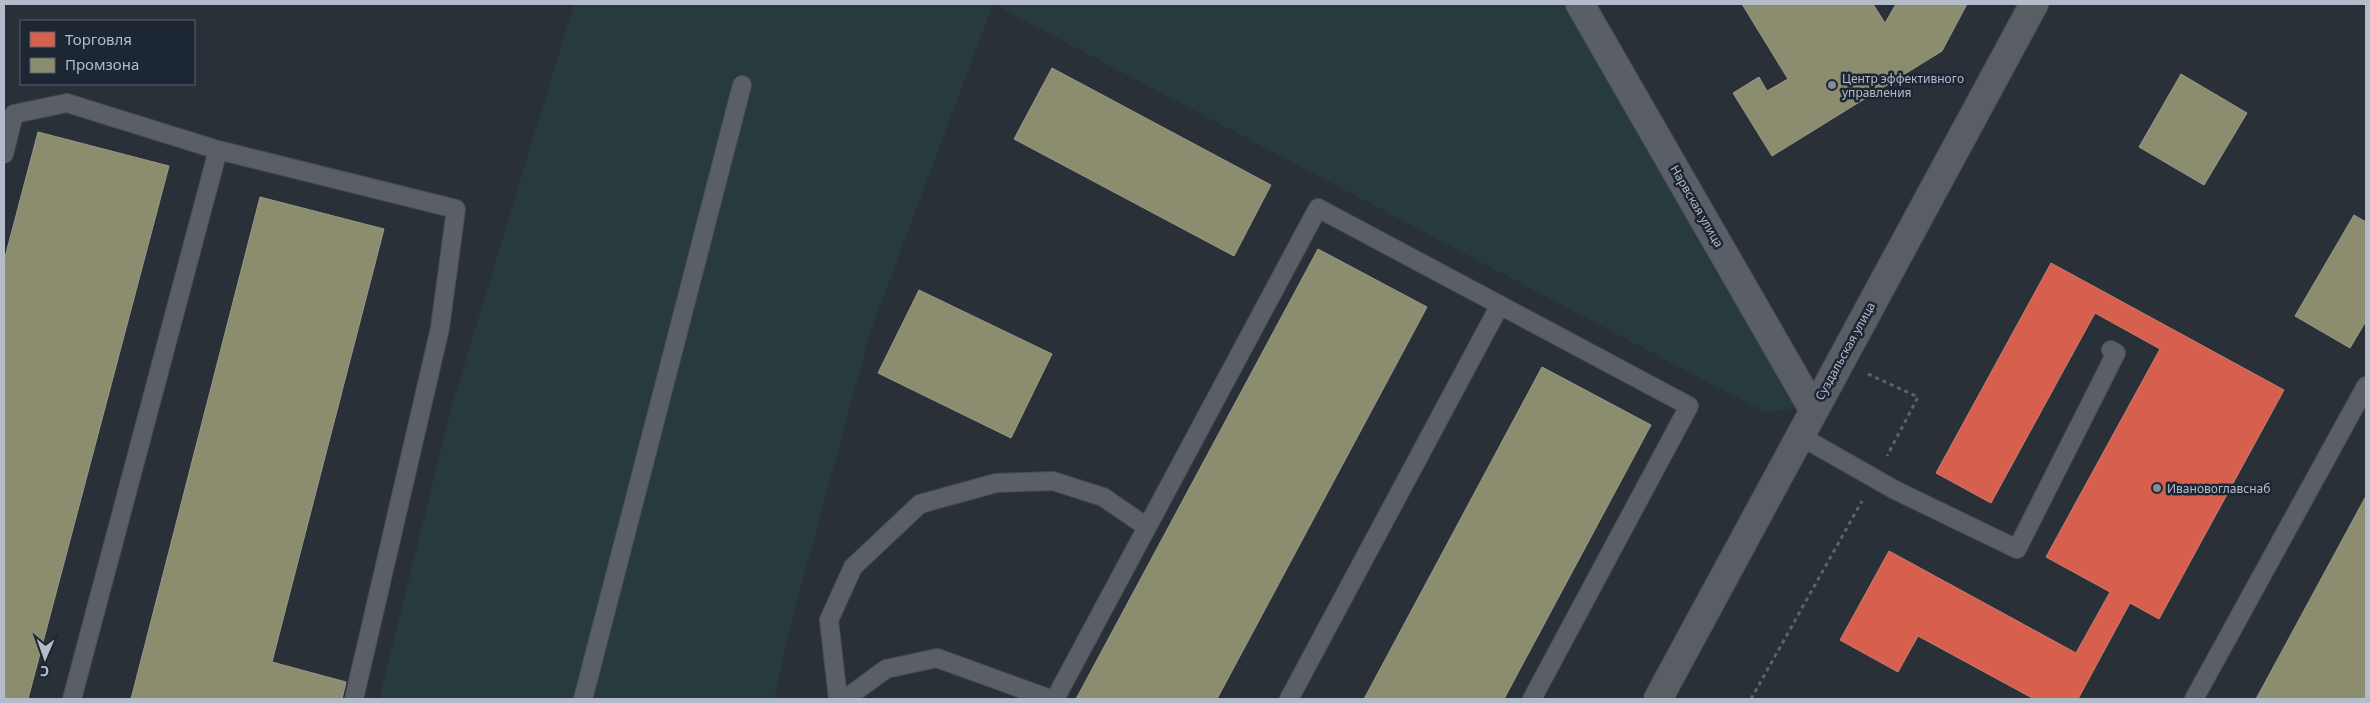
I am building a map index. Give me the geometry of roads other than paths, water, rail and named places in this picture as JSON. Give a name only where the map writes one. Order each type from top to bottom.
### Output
[{"type":"main road","name":"Суздальская улица","points":[[1658,699],[1813,409],[2034,4]]},
{"type":"street","name":"Нарвская улица","points":[[1580,4],[1813,409]]},
{"type":"lane","points":[[583,699],[742,85]]},
{"type":"lane","points":[[4,154],[14,114],[67,103],[218,150],[456,209],[440,328],[354,699]]},
{"type":"lane","points":[[72,699],[218,150]]},
{"type":"lane","points":[[1055,699],[1318,208],[1689,406],[1532,699]]},
{"type":"lane","points":[[1289,699],[1500,305]]},
{"type":"lane","points":[[1800,436],[1874,479],[2017,549],[2116,353],[2111,350]]},
{"type":"lane","points":[[2194,699],[2366,386]]},
{"type":"lane","points":[[838,699],[829,620],[853,567],[920,504],[996,483],[1053,481],[1103,497],[1147,527]]},
{"type":"lane","points":[[845,699],[886,670],[937,658],[1050,699]]},
{"type":"place","name":"Центр эффективного управления","points":[[1832,85]]},
{"type":"place","name":"Ивановоглавснаб","points":[[2157,488]]}]
